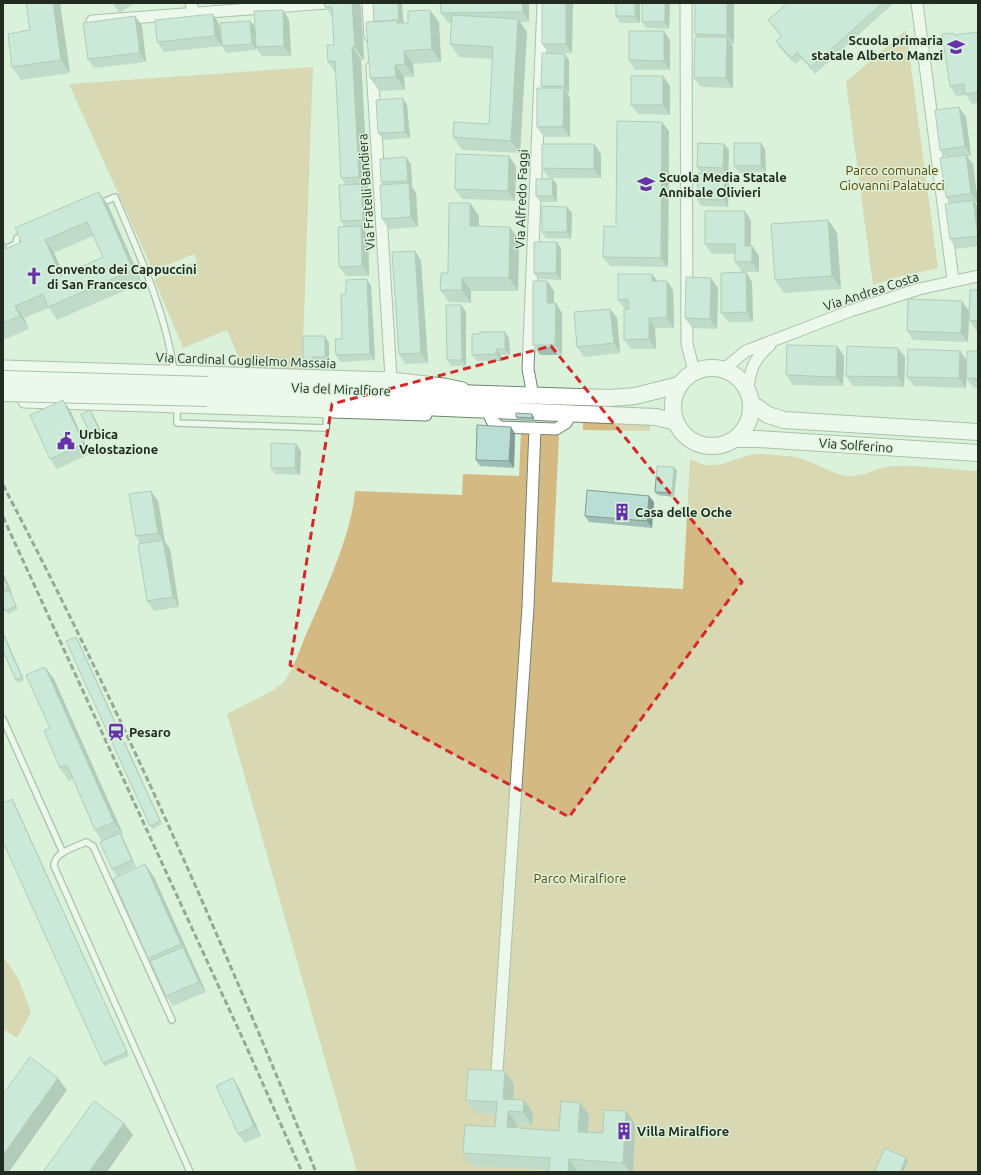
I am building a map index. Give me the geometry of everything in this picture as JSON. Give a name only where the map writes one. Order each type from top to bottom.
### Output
[{"type":"main road","points":[[704,368],[724,369],[734,374],[750,396],[748,423],[735,439],[724,444],[712,446],[701,445],[690,440],[682,432],[676,422],[672,410],[674,397],[678,385],[694,371],[704,368]]},
{"type":"main road","name":"Via del Miralfiore","points":[[5,370],[208,391]]},
{"type":"main road","name":"Via del Miralfiore","points":[[487,402],[533,396],[610,398],[635,396],[678,385]]},
{"type":"main road","name":"Via del Miralfiore","points":[[3,393],[208,391],[487,402],[572,413],[656,417],[676,422]]},
{"type":"main road","name":"Via Solferino","points":[[750,396],[768,415],[784,420],[978,432]]},
{"type":"main road","name":"Via Solferino","points":[[735,439],[758,439],[978,453]]},
{"type":"street","points":[[191,3],[194,14]]},
{"type":"street","points":[[92,21],[327,3]]},
{"type":"street","name":"Via Fratelli Bandiera","points":[[368,3],[391,378]]},
{"type":"street","name":"Via Alfredo Faggi","points":[[533,396],[528,369],[543,3]]},
{"type":"street","points":[[686,3],[687,344],[694,371]]},
{"type":"street","points":[[917,3],[953,280]]},
{"type":"street","name":"Via Andrea Costa","points":[[750,396],[750,371],[756,360],[774,340],[787,330],[953,280],[978,276]]},
{"type":"street","name":"Via Andrea Costa","points":[[724,369],[746,352],[774,340]]},
{"type":"street","name":"Via Cardinal Guglielmo Massaia","points":[[5,370],[160,371],[391,378],[444,384],[487,402]]},
{"type":"street","name":"Via del Miralfiore","points":[[5,370],[24,402],[446,416],[465,414],[487,402]]},
{"type":"street","points":[[146,405],[144,394],[145,385],[160,371],[169,377],[176,394],[177,406]]},
{"type":"street","points":[[487,402],[492,421],[500,427],[556,430],[566,424],[572,413]]},
{"type":"street","points":[[497,1071],[503,1006],[528,607],[535,428]]},
{"type":"lane","points":[[94,206],[115,197],[149,276],[171,350],[174,372]]},
{"type":"lane","points":[[3,250],[16,244],[17,238],[31,232]]},
{"type":"lane","points":[[177,406],[177,423],[326,428],[326,411]]},
{"type":"lane","points":[[3,719],[63,853]]},
{"type":"lane","points":[[172,1020],[93,846],[86,842],[63,853],[54,860],[54,866],[190,1172]]},
{"type":"highlighted area","points":[[551,346],[742,582],[569,817],[290,665],[332,404]]},
{"type":"green space","name":"Parco comunale Giovanni Palatucci","points":[[906,30],[938,268],[901,276],[873,285],[846,82]]},
{"type":"green space","points":[[313,67],[302,370],[243,368],[227,330],[183,348],[154,279],[197,261],[194,254],[153,271],[69,84]]},
{"type":"green space","points":[[583,419],[650,421],[650,431],[583,430]]},
{"type":"green space","name":"Parco Miralfiore","points":[[521,433],[559,435],[552,582],[683,589],[690,459],[707,465],[714,465],[746,456],[760,454],[785,456],[800,458],[836,473],[848,476],[860,475],[881,468],[893,466],[914,466],[978,471],[978,1172],[357,1172],[227,714],[280,686],[290,672],[336,565],[353,508],[355,491],[462,495],[463,474],[519,476]]},
{"type":"green space","points":[[3,956],[19,980],[31,1013],[17,1038],[3,1029]]},
{"type":"building","points":[[26,3],[53,3],[61,60],[12,67],[8,34],[30,30]]},
{"type":"building","points":[[113,3],[120,3],[115,6]]},
{"type":"building","points":[[324,3],[352,3],[355,47],[352,47],[359,177],[341,178],[335,61],[328,62],[327,45],[334,45],[332,7],[325,7]]},
{"type":"building","points":[[373,3],[398,3],[399,21],[374,22]]},
{"type":"building","points":[[440,3],[522,3],[523,12],[441,13]]},
{"type":"building","points":[[542,3],[566,3],[566,44],[542,44]]},
{"type":"building","points":[[616,3],[635,3],[635,16],[616,16]]},
{"type":"building","points":[[642,3],[665,3],[665,22],[642,22]]},
{"type":"building","points":[[695,3],[727,3],[727,35],[695,34]]},
{"type":"building","points":[[788,3],[883,3],[811,67],[797,52],[791,58],[776,41],[782,36],[768,20]]},
{"type":"building","points":[[283,10],[284,46],[256,47],[254,11]]},
{"type":"building","points":[[430,10],[432,49],[404,51],[405,64],[395,65],[396,77],[370,78],[366,22],[397,20],[397,23],[408,23],[408,11]]},
{"type":"building","points":[[213,14],[215,36],[157,42],[155,20]]},
{"type":"building","points":[[452,15],[518,19],[511,141],[453,137],[454,122],[489,124],[493,47],[450,44]]},
{"type":"building","points":[[135,16],[140,53],[88,59],[83,23]]},
{"type":"building","points":[[250,21],[252,44],[222,46],[220,23]]},
{"type":"building","points":[[629,31],[664,31],[664,61],[629,60]]},
{"type":"building","points":[[978,32],[978,92],[965,94],[964,84],[950,86],[942,34],[953,33],[954,35]]},
{"type":"building","points":[[695,37],[727,37],[726,78],[694,78]]},
{"type":"building","points":[[542,53],[565,54],[564,86],[541,86]]},
{"type":"building","points":[[631,76],[663,76],[663,105],[631,105]]},
{"type":"building","points":[[537,88],[564,88],[563,127],[537,127]]},
{"type":"building","points":[[403,98],[405,132],[378,133],[376,100]]},
{"type":"building","points":[[959,107],[965,146],[940,150],[935,110]]},
{"type":"building","name":"Scuola Media Statale Annibale Olivieri","points":[[617,121],[662,122],[661,258],[603,257],[604,226],[616,227]]},
{"type":"building","points":[[698,143],[724,144],[723,168],[697,167]]},
{"type":"building","points":[[734,143],[761,143],[761,166],[734,166]]},
{"type":"building","points":[[542,144],[594,144],[594,169],[542,168]]},
{"type":"building","points":[[456,154],[509,156],[508,191],[455,189]]},
{"type":"building","points":[[966,155],[971,193],[946,197],[940,158]]},
{"type":"building","points":[[406,157],[408,181],[381,182],[380,159]]},
{"type":"building","points":[[698,173],[725,175],[724,200],[697,199]]},
{"type":"building","points":[[536,179],[553,179],[552,196],[536,196]]},
{"type":"building","points":[[409,183],[411,217],[382,219],[380,185]]},
{"type":"building","points":[[361,184],[363,220],[341,221],[339,185]]},
{"type":"building","name":"Convento dei Cappuccini di San Francesco","points":[[99,192],[133,270],[48,307],[43,294],[15,306],[20,316],[3,323],[3,243],[4,242],[6,249],[21,242],[15,228]],"holes":[[[87,222],[103,257],[61,276],[45,240]]]},
{"type":"building","points":[[973,200],[978,236],[950,239],[945,204]]},
{"type":"building","points":[[449,203],[470,203],[470,226],[510,227],[509,278],[462,278],[462,290],[440,290],[441,273],[448,273]]},
{"type":"building","points":[[542,206],[567,207],[567,232],[542,232]]},
{"type":"building","points":[[705,211],[745,211],[745,246],[752,246],[752,262],[735,262],[735,244],[705,244]]},
{"type":"building","points":[[828,220],[832,276],[775,280],[771,224]]},
{"type":"building","points":[[361,226],[362,266],[339,267],[338,227]]},
{"type":"building","points":[[534,242],[557,242],[556,273],[534,273]]},
{"type":"building","points":[[415,251],[421,353],[399,354],[392,252]]},
{"type":"building","points":[[746,272],[747,312],[721,313],[721,273]]},
{"type":"building","points":[[618,274],[652,274],[652,281],[667,281],[667,318],[649,318],[649,339],[624,340],[624,309],[629,309],[628,299],[618,300]]},
{"type":"building","points":[[686,277],[711,278],[710,319],[685,318]]},
{"type":"building","points":[[367,279],[370,354],[336,355],[335,339],[342,339],[341,294],[346,294],[346,280]]},
{"type":"building","points":[[533,281],[547,281],[547,303],[556,303],[555,345],[533,345]]},
{"type":"building","points":[[970,290],[978,290],[978,321],[969,320]]},
{"type":"building","points":[[908,299],[962,301],[961,333],[907,331]]},
{"type":"building","points":[[446,305],[461,305],[462,360],[447,360]]},
{"type":"building","points":[[610,309],[614,343],[577,347],[574,312]]},
{"type":"building","points":[[480,332],[505,332],[505,349],[496,349],[496,354],[472,355],[472,334],[480,334]]},
{"type":"building","points":[[303,336],[325,336],[325,357],[312,357],[312,361],[303,361]]},
{"type":"building","points":[[787,345],[837,346],[836,377],[786,375]]},
{"type":"building","points":[[847,346],[898,348],[898,377],[846,376]]},
{"type":"building","points":[[908,349],[960,351],[959,378],[907,377]]},
{"type":"building","points":[[967,351],[978,351],[978,381],[976,381],[976,378],[966,378]]},
{"type":"building","points":[[63,400],[84,444],[50,459],[30,415]]},
{"type":"building","points":[[90,410],[99,430],[90,434],[81,414]]},
{"type":"building","points":[[516,413],[532,414],[532,418],[516,417]]},
{"type":"building","points":[[477,425],[511,427],[509,461],[476,460]]},
{"type":"building","points":[[271,443],[296,444],[295,468],[271,468]]},
{"type":"building","points":[[657,466],[674,467],[672,493],[655,492]]},
{"type":"building","name":"Casa delle Oche","points":[[587,490],[649,496],[647,521],[585,516]]},
{"type":"building","points":[[151,491],[158,533],[136,536],[129,494]]},
{"type":"building","points":[[163,540],[173,597],[147,601],[138,544]]},
{"type":"building","points":[[3,576],[8,587],[3,589]]},
{"type":"building","points":[[9,590],[16,606],[5,611],[3,605],[3,593]]},
{"type":"building","points":[[3,634],[22,677],[16,680],[3,651]]},
{"type":"building","points":[[76,637],[160,821],[150,826],[66,641]]},
{"type":"building","points":[[45,667],[114,822],[95,830],[67,765],[60,768],[44,731],[50,728],[26,675]]},
{"type":"building","points":[[12,799],[127,1052],[103,1063],[3,842],[3,803]]},
{"type":"building","points":[[120,833],[132,860],[112,869],[100,842]]},
{"type":"building","points":[[145,864],[181,944],[148,958],[113,879]]},
{"type":"building","points":[[183,947],[199,982],[166,996],[150,961]]},
{"type":"building","points":[[30,1057],[58,1078],[3,1155],[3,1094]]},
{"type":"building","points":[[468,1069],[505,1071],[503,1099],[524,1100],[523,1112],[508,1111],[507,1127],[559,1131],[561,1101],[580,1103],[578,1132],[603,1133],[604,1110],[626,1111],[623,1163],[569,1159],[568,1172],[549,1172],[550,1158],[463,1153],[465,1125],[495,1127],[497,1102],[466,1100]]},
{"type":"building","points":[[233,1078],[254,1126],[238,1134],[216,1086]]},
{"type":"building","points":[[94,1101],[124,1123],[89,1172],[43,1172]]},
{"type":"building","points":[[885,1148],[906,1158],[900,1172],[879,1172],[875,1170]]},
{"type":"railway","points":[[3,485],[129,739],[207,911],[316,1172]]},
{"type":"railway","points":[[3,517],[247,1048],[302,1172]]},
{"type":"place","name":"Scuola primaria statale Alberto Manzi","points":[[956,47]]},
{"type":"place","name":"Scuola Media Statale Annibale Olivieri","points":[[646,184]]},
{"type":"place","name":"Convento dei Cappuccini di San Francesco","points":[[34,276]]},
{"type":"place","name":"Urbica Velostazione","points":[[66,441]]},
{"type":"place","name":"Casa delle Oche","points":[[622,512]]},
{"type":"place","name":"Pesaro","points":[[116,732]]},
{"type":"place","name":"Villa Miralfiore","points":[[624,1131]]}]
